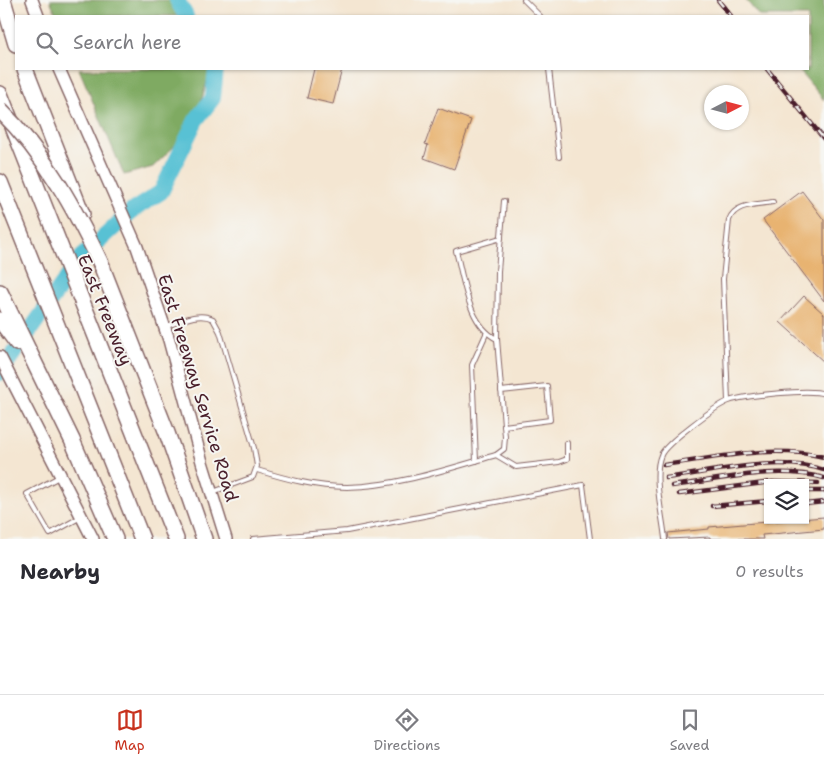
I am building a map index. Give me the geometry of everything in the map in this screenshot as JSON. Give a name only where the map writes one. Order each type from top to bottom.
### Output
[{"type":"highway","points":[[3,0],[15,41]]},
{"type":"highway","points":[[25,70],[128,332],[204,539]]},
{"type":"highway","name":"East Freeway","points":[[0,94],[176,539]]},
{"type":"highway","points":[[0,110],[24,136],[56,179],[103,268]]},
{"type":"highway","points":[[0,182],[142,539]]},
{"type":"highway","points":[[0,292],[60,414],[114,539]]},
{"type":"highway","points":[[0,320],[27,357],[60,414]]},
{"type":"main road","points":[[32,0],[38,15]]},
{"type":"main road","name":"East Freeway Service Road","points":[[59,70],[137,247],[164,327],[226,539]]},
{"type":"main road","points":[[0,357],[80,517],[93,539]]},
{"type":"lane","points":[[524,0],[539,15]]},
{"type":"lane","points":[[550,70],[559,157]]},
{"type":"lane","points":[[257,470],[306,483],[348,487],[409,479],[496,455],[504,449],[497,339],[504,201]]},
{"type":"lane","points":[[728,401],[723,279],[729,220],[734,211],[739,208],[773,202]]},
{"type":"lane","points":[[497,339],[486,334],[478,324],[456,251],[501,238]]},
{"type":"lane","points":[[164,327],[203,316],[212,319],[217,326],[254,448],[257,470],[252,477],[211,492]]},
{"type":"lane","points":[[476,460],[472,365],[486,334]]},
{"type":"lane","points":[[501,391],[547,386],[550,420],[504,426]]},
{"type":"lane","points":[[665,539],[658,474],[661,455],[670,442],[728,401],[808,391],[824,394]]},
{"type":"lane","points":[[496,455],[516,467],[551,463],[568,459],[567,443]]},
{"type":"lane","points":[[61,476],[27,494],[50,534],[80,517]]},
{"type":"lane","points":[[253,539],[347,531],[583,485],[590,539]]},
{"type":"green space","points":[[50,0],[175,0],[181,15],[57,15]]},
{"type":"green space","points":[[746,0],[824,0],[824,100],[799,70],[809,70],[809,15],[758,15]]},
{"type":"green space","points":[[79,70],[211,70],[193,128],[153,167],[124,175]]},
{"type":"building","points":[[314,70],[342,70],[333,104],[307,98]]},
{"type":"building","points":[[438,108],[471,120],[454,169],[424,158],[428,145],[425,144]]},
{"type":"building","points":[[802,191],[824,220],[824,301],[763,220]]},
{"type":"building","points":[[804,296],[824,314],[824,362],[780,322]]},
{"type":"building","points":[[824,517],[824,529],[762,535],[763,539],[710,539],[710,537],[669,539],[668,533],[764,522],[764,524],[809,524],[809,518]]},
{"type":"waterway","points":[[177,0],[185,15]]},
{"type":"waterway","points":[[0,373],[81,258],[133,210],[161,192],[196,120],[213,98],[216,70]]},
{"type":"railway","points":[[718,0],[730,15]]},
{"type":"railway","points":[[768,70],[824,139]]},
{"type":"railway","points":[[664,465],[744,453],[784,452],[824,457]]},
{"type":"railway","points":[[666,478],[767,464],[787,464],[824,470]]},
{"type":"railway","points":[[672,486],[767,473],[805,474],[824,478]]},
{"type":"railway","points":[[679,494],[772,482],[818,483]]},
{"type":"railway","points":[[809,491],[824,491]]},
{"type":"railway","points":[[712,506],[764,501]]},
{"type":"railway","points":[[809,504],[824,502]]}]
